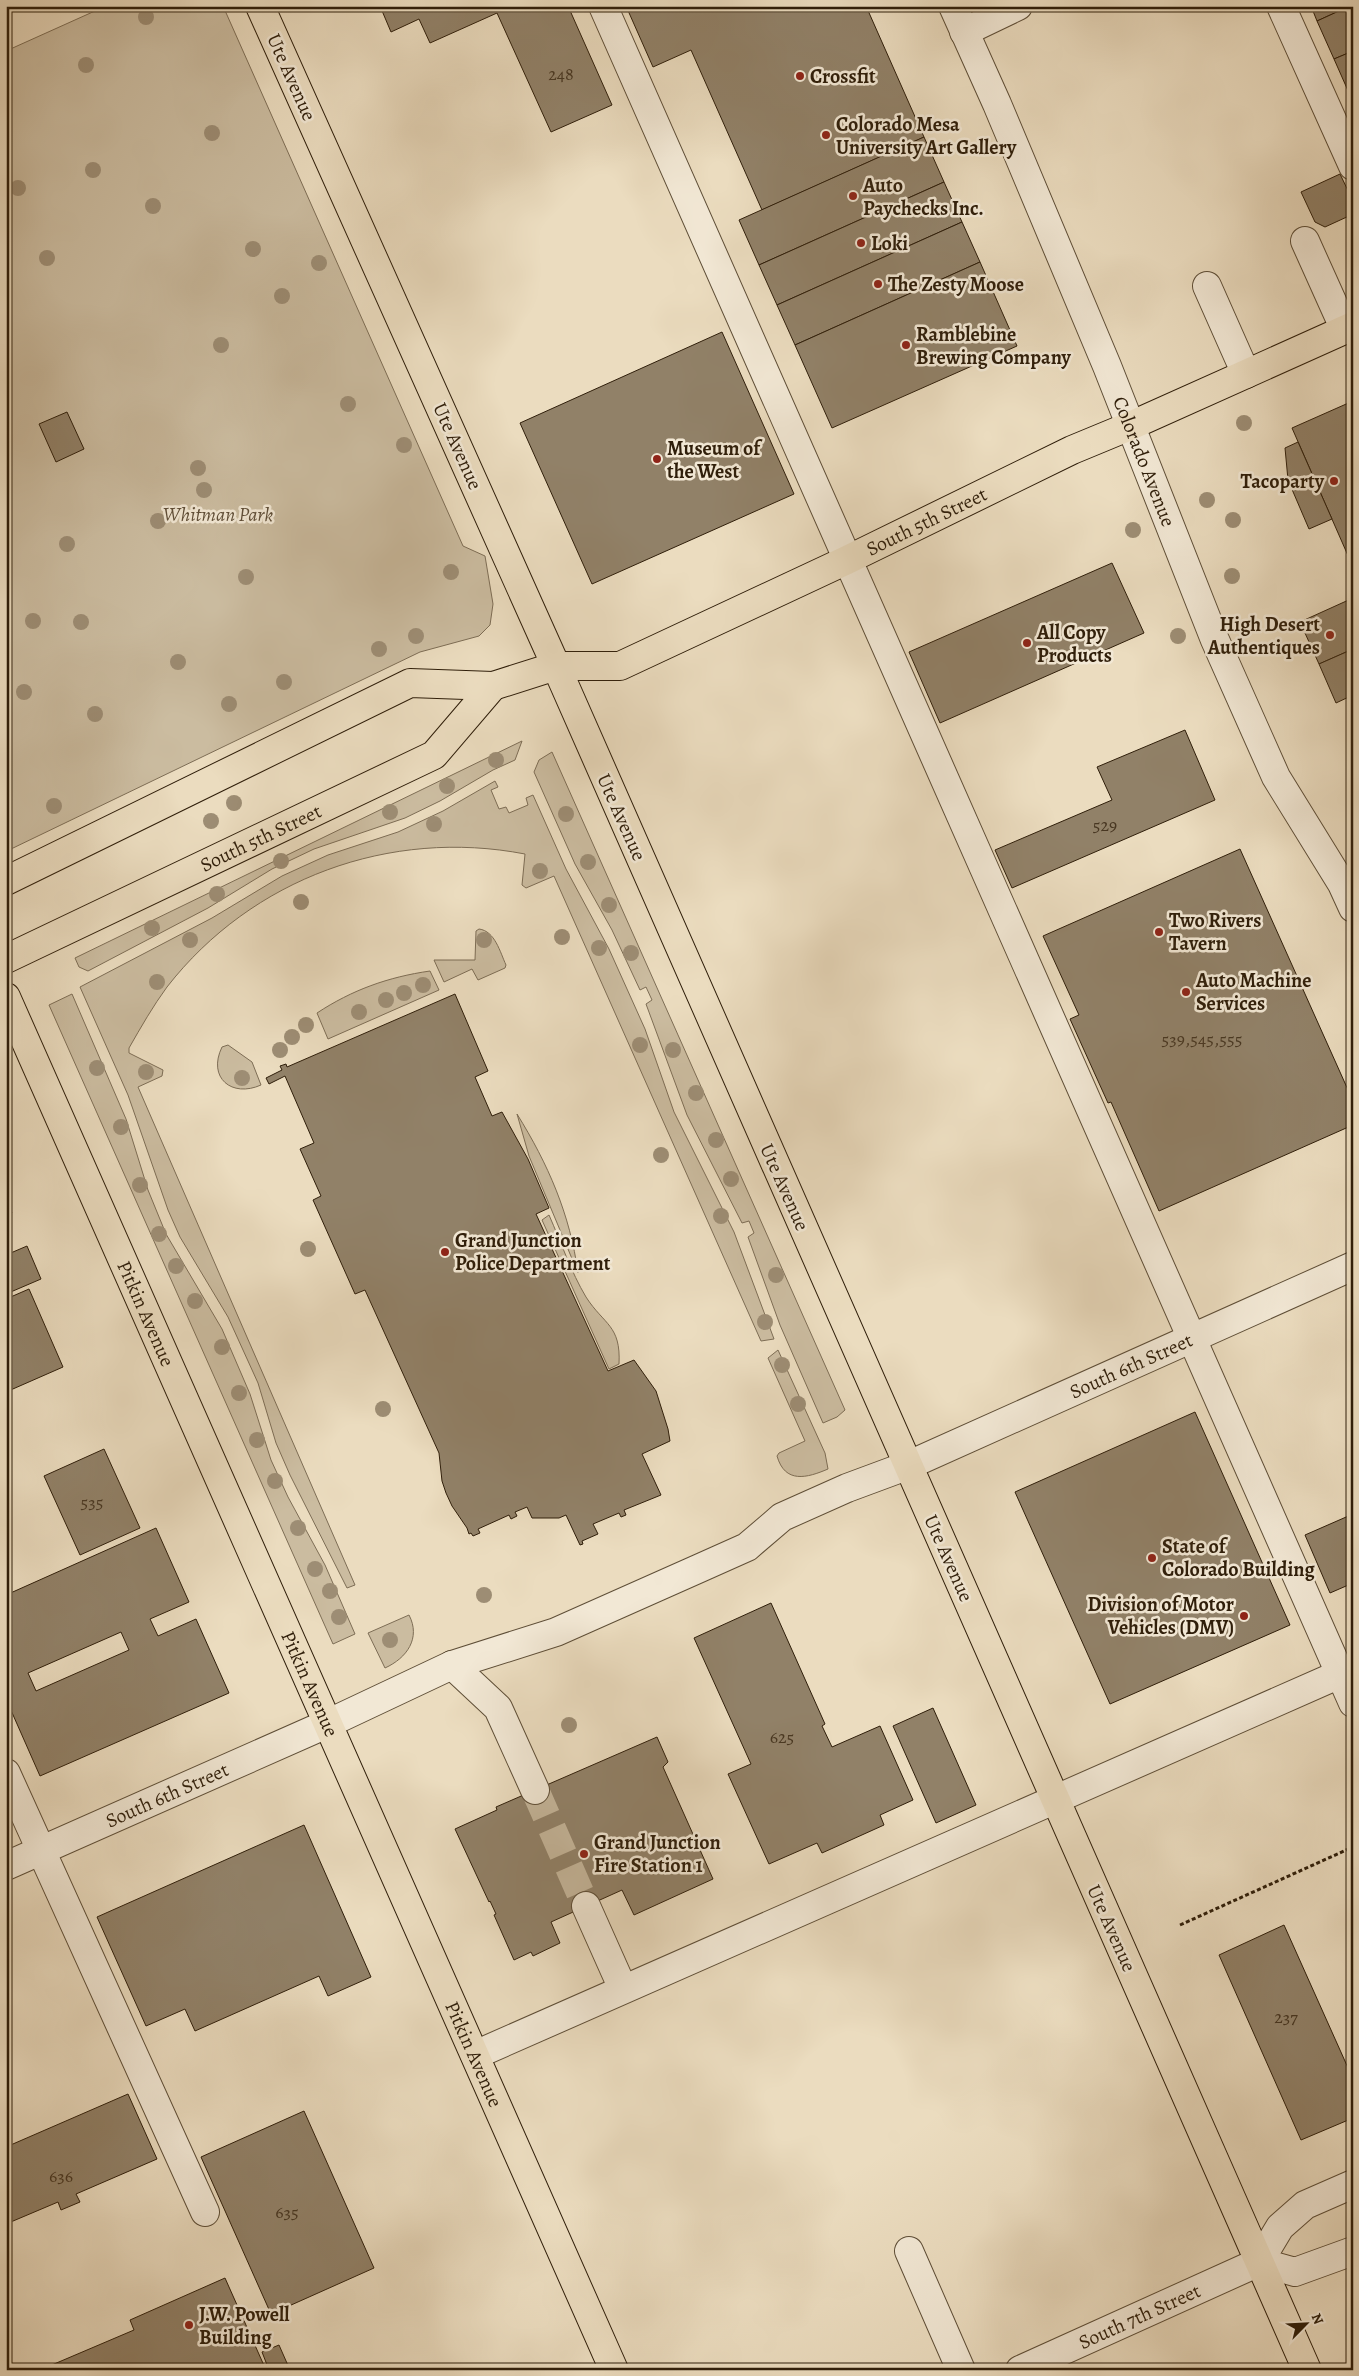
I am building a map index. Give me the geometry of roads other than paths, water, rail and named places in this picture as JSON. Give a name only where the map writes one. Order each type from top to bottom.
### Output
[{"type":"main road","name":"Ute Avenue","points":[[260,6],[556,666],[1307,2370]]},
{"type":"main road","name":"South 5th Street","points":[[6,881],[410,683],[493,686],[556,666],[620,666],[847,560],[1072,450],[1349,328]]},
{"type":"main road","name":"South 5th Street","points":[[6,959],[434,755],[493,686]]},
{"type":"main road","name":"Pitkin Avenue","points":[[6,997],[614,2370]]},
{"type":"street","points":[[603,6],[1353,1703]]},
{"type":"street","name":"Colorado Avenue","points":[[953,6],[1001,113],[1130,426],[1215,640],[1276,777],[1342,884],[1353,908]]},
{"type":"street","points":[[964,32],[1018,6]]},
{"type":"street","points":[[1281,6],[1353,166]]},
{"type":"street","points":[[1305,241],[1349,328]]},
{"type":"street","points":[[1207,286],[1246,374]]},
{"type":"street","name":"South 6th Street","points":[[6,1866],[329,1723],[452,1665],[556,1632],[747,1547],[782,1518],[847,1488],[909,1465],[1353,1266]]},
{"type":"street","points":[[452,1665],[498,1708],[535,1790]]},
{"type":"street","points":[[475,2055],[1340,1674]]},
{"type":"street","points":[[6,1773],[205,2212]]},
{"type":"street","points":[[586,1906],[623,1990]]},
{"type":"street","points":[[1353,2184],[1305,2205],[1280,2227],[1259,2262],[1294,2272],[1353,2251]]},
{"type":"street","points":[[909,2251],[961,2370]]},
{"type":"street","name":"South 7th Street","points":[[1020,2370],[1259,2262]]},
{"type":"tunnel","points":[[535,1790],[586,1906]]},
{"type":"place","name":"Crossfit","points":[[800,76]]},
{"type":"place","name":"Colorado Mesa University Art Gallery","points":[[826,135]]},
{"type":"place","name":"Auto Paychecks Inc.","points":[[853,196]]},
{"type":"place","name":"Loki","points":[[861,243]]},
{"type":"place","name":"The Zesty Moose","points":[[878,284]]},
{"type":"place","name":"Ramblebine Brewing Company","points":[[906,345]]},
{"type":"place","name":"Museum of the West","points":[[657,459]]},
{"type":"place","name":"Tacoparty","points":[[1334,481]]},
{"type":"place","name":"High Desert Authentiques","points":[[1330,635]]},
{"type":"place","name":"All Copy Products","points":[[1027,643]]},
{"type":"place","name":"Two Rivers Tavern","points":[[1159,932]]},
{"type":"place","name":"Auto Machine Services","points":[[1186,992]]},
{"type":"place","name":"Grand Junction Police Department","points":[[445,1252]]},
{"type":"place","name":"State of Colorado Building","points":[[1152,1558]]},
{"type":"place","name":"Division of Motor Vehicles (DMV)","points":[[1244,1616]]},
{"type":"place","name":"Grand Junction Fire Station 1","points":[[584,1854]]},
{"type":"place","name":"J.W. Powell Building","points":[[189,2325]]},
{"type":"park label","name":"Whitman Park","points":[[218,514]]}]
